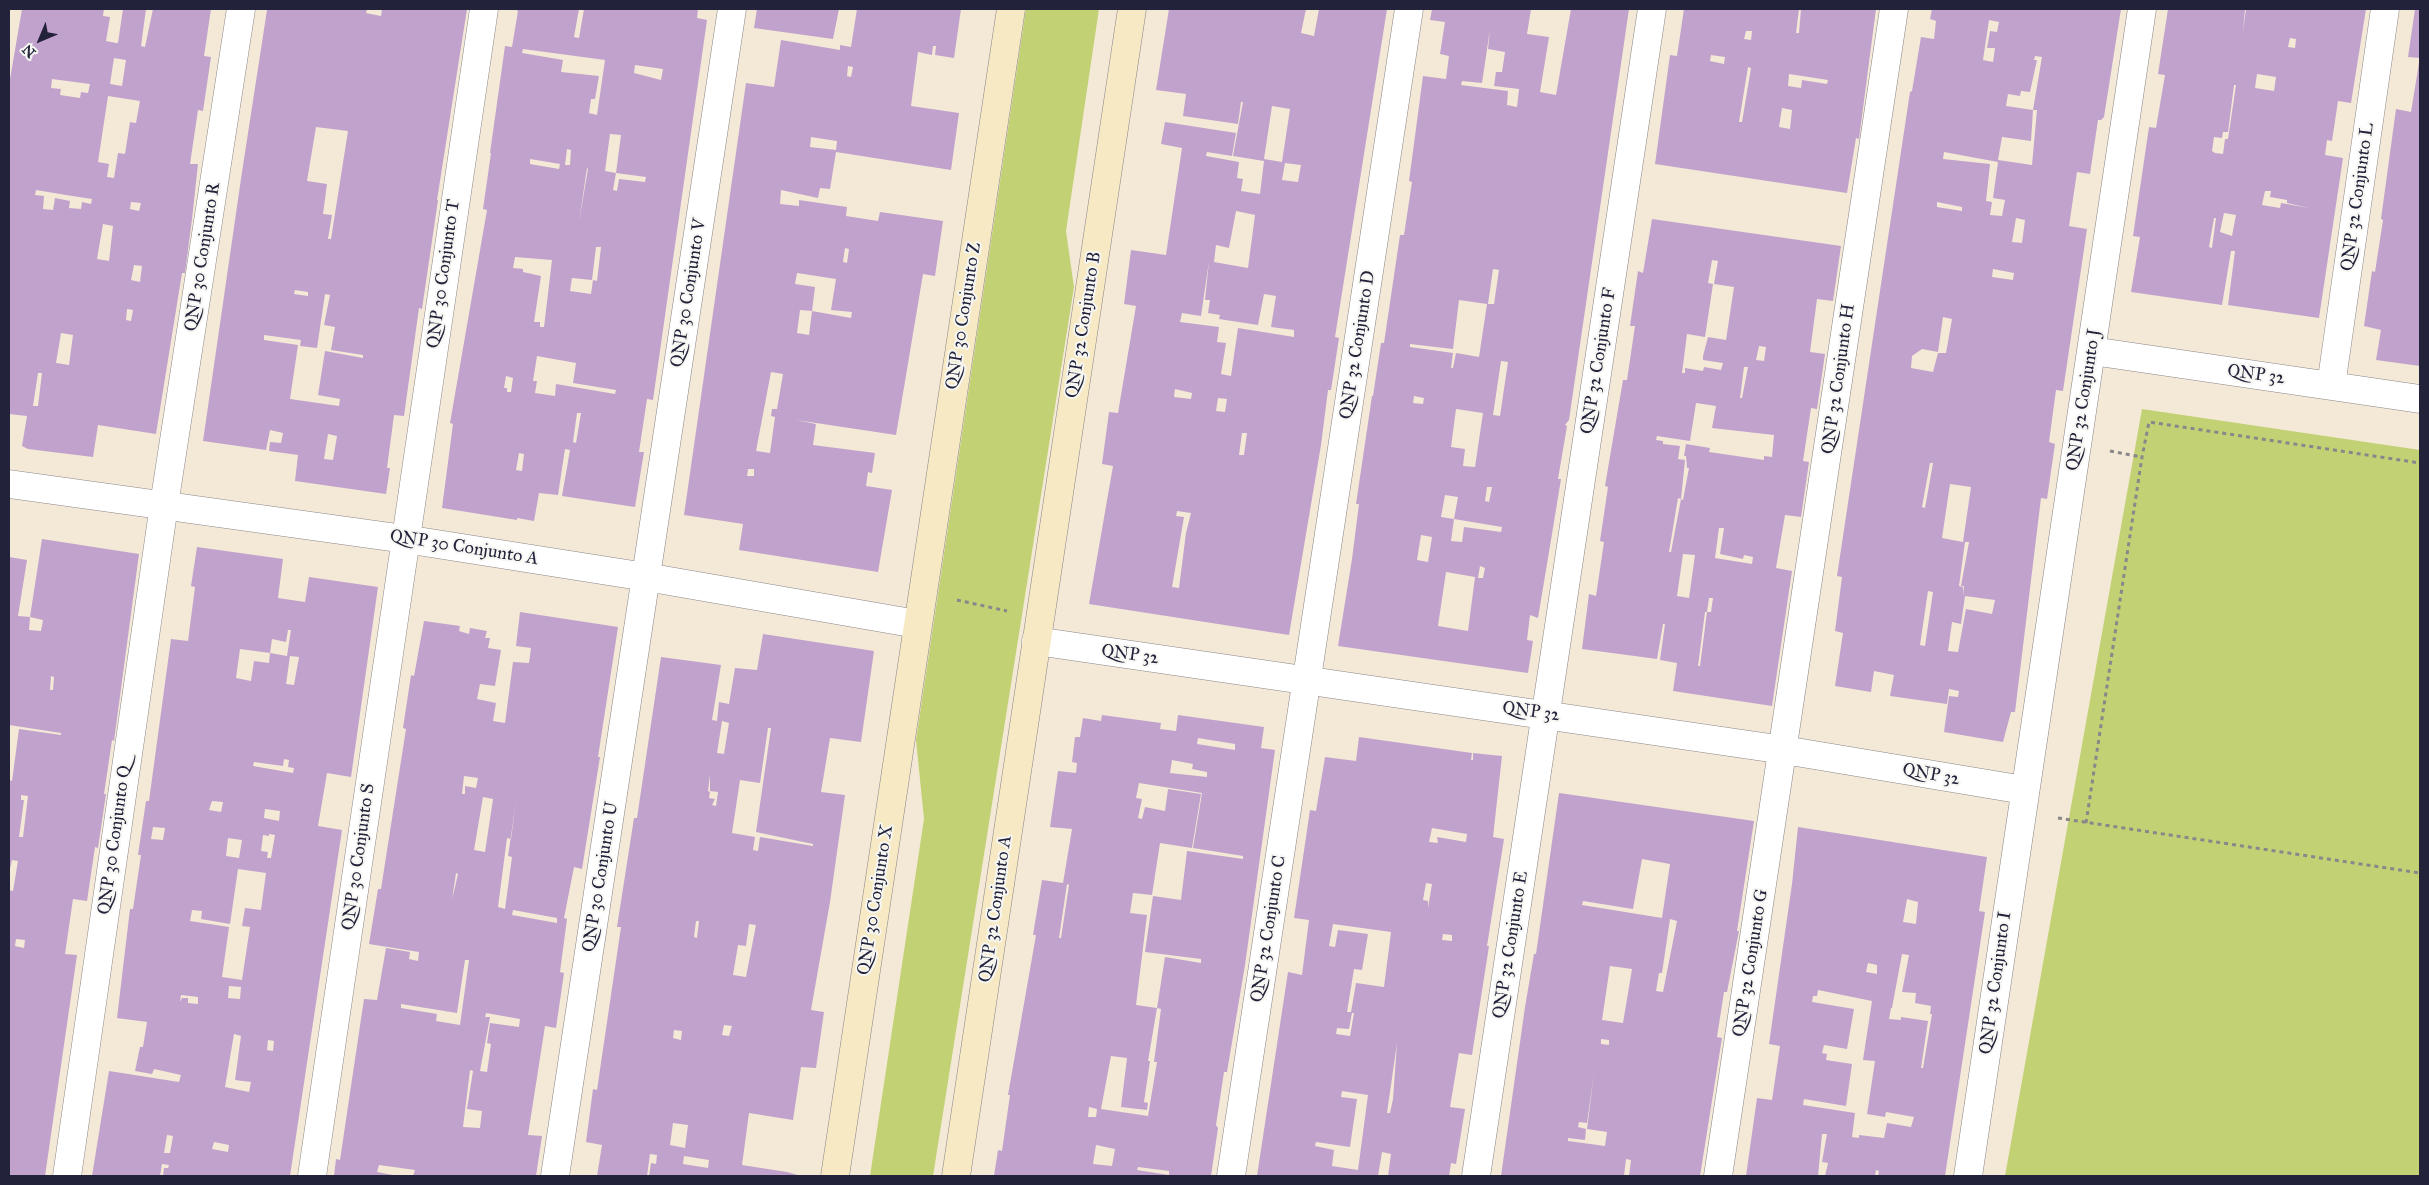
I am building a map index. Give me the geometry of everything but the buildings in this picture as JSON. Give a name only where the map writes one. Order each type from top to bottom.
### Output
[{"type":"street","name":"QNP 30 Conjunto R","points":[[164,505],[241,9]]},
{"type":"street","name":"QNP 30 Conjunto T","points":[[405,538],[484,9]]},
{"type":"street","name":"QNP 30 Conjunto V","points":[[646,577],[732,9]]},
{"type":"street","name":"QNP 30 Conjunto Z","points":[[917,624],[1011,9]]},
{"type":"street","name":"QNP 32 Conjunto B","points":[[1038,630],[1132,9]]},
{"type":"street","name":"QNP 32 Conjunto D","points":[[1307,682],[1409,9]]},
{"type":"street","name":"QNP 32 Conjunto F","points":[[1546,714],[1652,9]]},
{"type":"street","name":"QNP 32 Conjunto H","points":[[1784,750],[1894,9]]},
{"type":"street","name":"QNP 32 Conjunto J","points":[[2024,790],[2092,351],[2142,9]]},
{"type":"street","name":"QNP 32 Conjunto L","points":[[2331,386],[2385,9]]},
{"type":"street","name":"QNP 32","points":[[2092,351],[2420,399]]},
{"type":"street","name":"QNP 30 Conjunto A","points":[[9,484],[405,538],[917,624]]},
{"type":"street","name":"QNP 30 Conjunto Q","points":[[67,1176],[164,505]]},
{"type":"street","name":"QNP 30 Conjunto S","points":[[312,1176],[405,538]]},
{"type":"street","name":"QNP 30 Conjunto U","points":[[555,1176],[646,577]]},
{"type":"street","name":"QNP 30 Conjunto X","points":[[834,1176],[917,624]]},
{"type":"street","name":"QNP 32","points":[[1038,630],[1307,682],[1546,714],[1784,750],[2024,790]]},
{"type":"street","name":"QNP 32 Conjunto A","points":[[956,1176],[1038,630]]},
{"type":"street","name":"QNP 32 Conjunto C","points":[[1231,1176],[1307,682]]},
{"type":"street","name":"QNP 32 Conjunto E","points":[[1476,1176],[1546,714]]},
{"type":"street","name":"QNP 32 Conjunto G","points":[[1718,1176],[1784,750]]},
{"type":"street","name":"QNP 32 Conjunto I","points":[[1968,1176],[2024,790]]},
{"type":"path","points":[[2420,463],[2149,422],[2084,823],[2420,873]]},
{"type":"path","points":[[922,592],[1038,630]]},
{"type":"green space","points":[[1026,9],[1099,9],[1066,231],[1074,287],[933,1176],[870,1176],[924,819],[916,740]]},
{"type":"green space","points":[[2142,409],[2420,450],[2420,1176],[2005,1176]]}]
